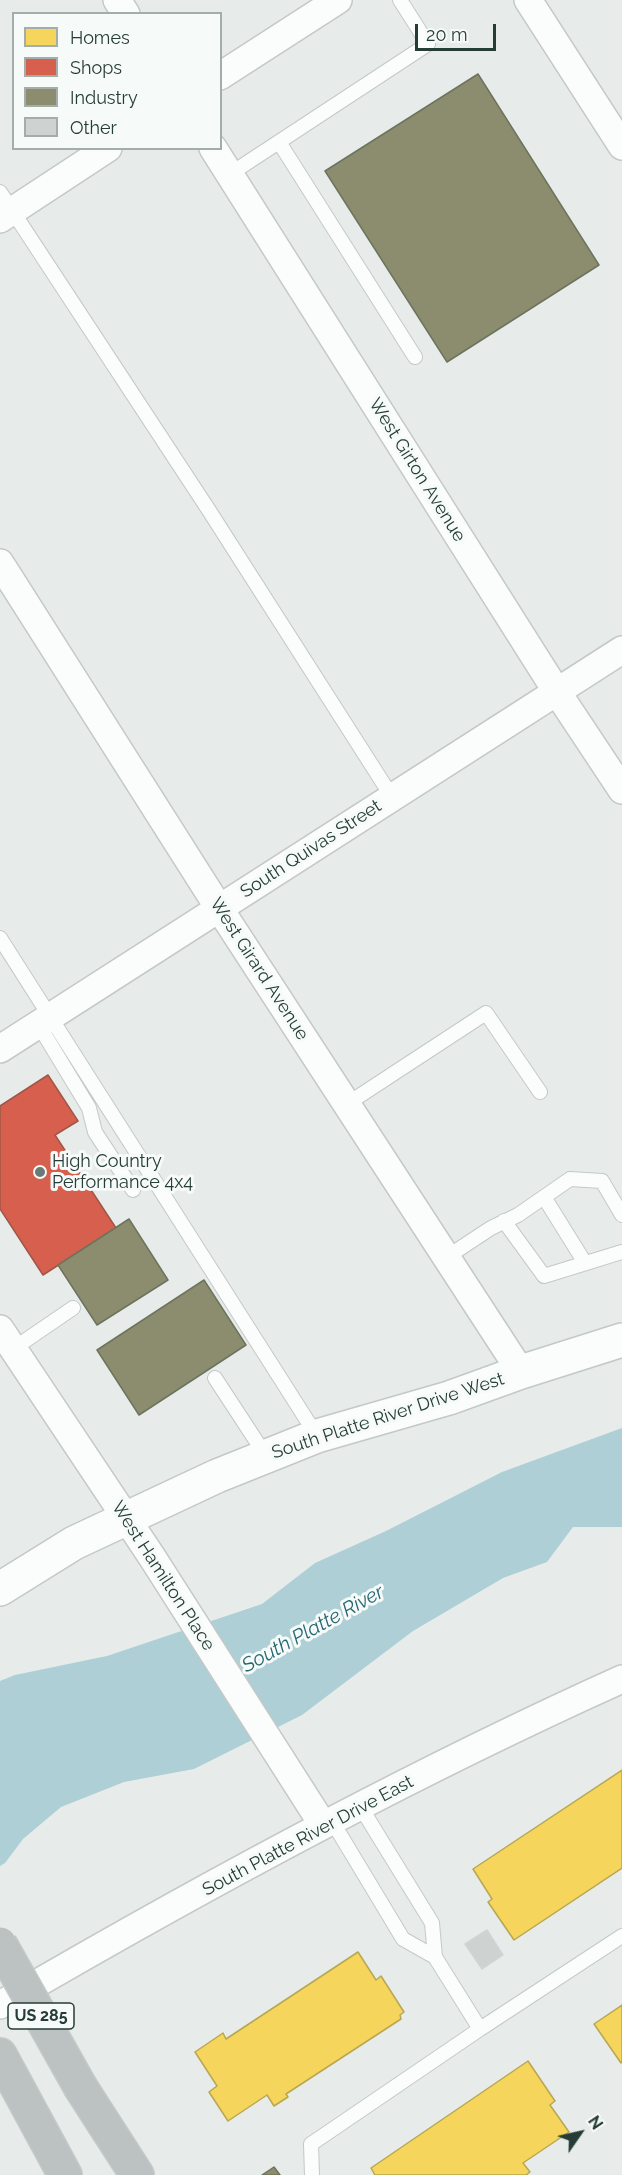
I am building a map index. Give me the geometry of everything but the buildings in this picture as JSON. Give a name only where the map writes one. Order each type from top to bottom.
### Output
[{"type":"highway","name":"US 285","points":[[0,1944],[81,2088],[120,2175]]},
{"type":"highway","points":[[0,2055],[65,2175]]},
{"type":"highway","points":[[81,2088],[137,2175]]},
{"type":"highway","points":[[30,2108],[56,2175]]},
{"type":"street","points":[[222,75],[338,0]]},
{"type":"street","points":[[528,0],[619,135]]},
{"type":"street","points":[[4,207],[104,150]]},
{"type":"street","name":"West Girton Avenue","points":[[214,150],[557,692],[617,773]]},
{"type":"street","name":"West Girard Avenue","points":[[0,563],[219,908],[521,1372]]},
{"type":"street","name":"South Quivas Street","points":[[0,1049],[622,650]]},
{"type":"street","name":"West Hamilton Place","points":[[6,1339],[152,1557],[290,1773],[327,1823]]},
{"type":"street","name":"South Platte River Drive West","points":[[0,1589],[74,1543],[217,1476],[266,1456],[317,1436],[450,1398],[521,1372],[622,1340]]},
{"type":"street","name":"South Platte River Drive East","points":[[0,2005],[327,1823],[524,1724],[622,1679]]},
{"type":"lane","points":[[230,174],[428,44],[400,0]]},
{"type":"lane","points":[[279,142],[416,357]]},
{"type":"lane","points":[[4,207],[210,512],[392,797]]},
{"type":"lane","points":[[0,938],[88,1108],[95,1132],[133,1190]]},
{"type":"lane","points":[[346,1104],[486,1013],[540,1092]]},
{"type":"lane","points":[[44,1021],[317,1436]]},
{"type":"lane","points":[[447,1257],[570,1179],[602,1181],[622,1215]]},
{"type":"lane","points":[[544,1197],[585,1263]]},
{"type":"lane","points":[[504,1221],[544,1276],[622,1252]]},
{"type":"lane","points":[[6,1339],[73,1308]]},
{"type":"lane","points":[[215,1378],[266,1456]]},
{"type":"lane","points":[[360,1806],[432,1923],[435,1957],[480,2029]]},
{"type":"lane","points":[[327,1823],[403,1939],[435,1957]]},
{"type":"lane","points":[[312,2175],[311,2144],[622,1936]]},
{"type":"water","name":"South Platte River","points":[[622,1428],[622,1527],[573,1527],[547,1562],[503,1578],[413,1631],[302,1715],[194,1769],[124,1782],[61,1807],[23,1839],[5,1863],[0,1866],[0,1681],[15,1675],[107,1656],[262,1604],[315,1563],[386,1531],[502,1472]]},
{"type":"place","name":"High Country Performance 4x4","points":[[40,1172]]}]
